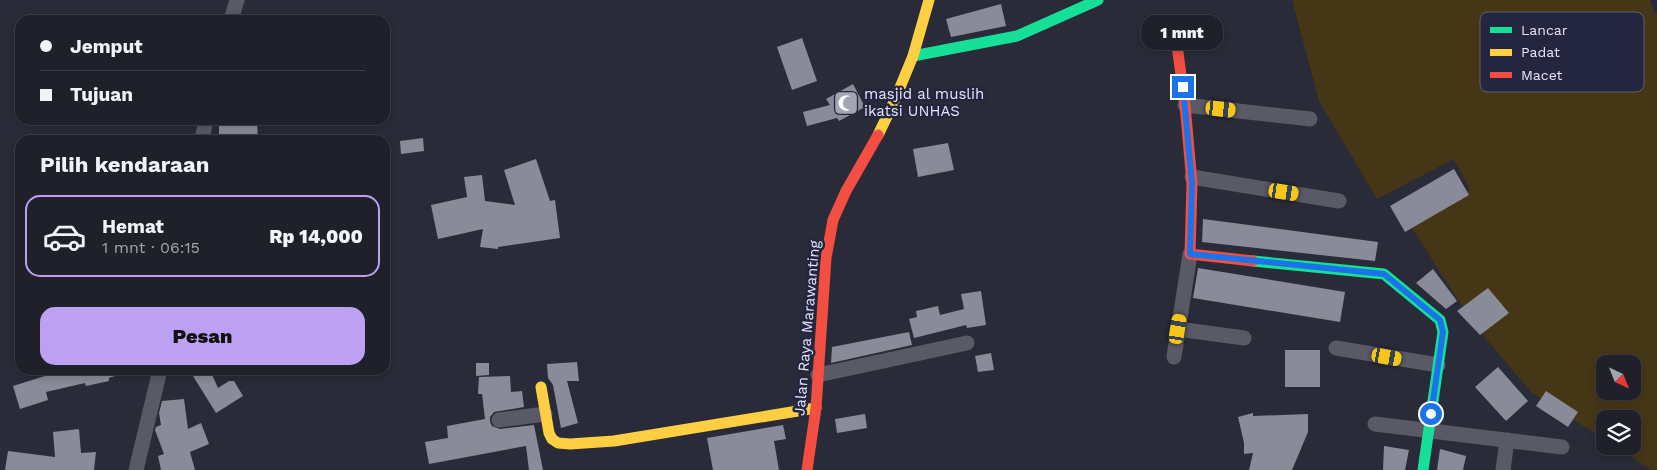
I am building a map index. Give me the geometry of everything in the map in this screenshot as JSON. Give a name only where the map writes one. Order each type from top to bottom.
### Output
[{"type":"street","points":[[232,15],[237,0]]},
{"type":"street","name":"Jalan Raya Marawanting","points":[[807,470],[816,408],[826,258],[833,220],[846,191],[872,146],[894,102],[913,56],[929,0]]},
{"type":"street","points":[[913,56],[1017,36],[1098,0]]},
{"type":"street","points":[[1174,357],[1190,254],[1192,177],[1175,30]]},
{"type":"street","points":[[1185,106],[1310,119]]},
{"type":"street","points":[[1192,177],[1339,201]]},
{"type":"street","points":[[1190,254],[1384,274],[1440,320],[1443,332],[1423,470]]},
{"type":"street","points":[[1178,329],[1244,338]]},
{"type":"street","points":[[818,375],[967,343]]},
{"type":"street","points":[[1336,348],[1438,365]]},
{"type":"street","points":[[136,470],[159,375]]},
{"type":"street","points":[[540,387],[549,433],[552,439],[558,443],[570,444],[614,441],[816,408]]},
{"type":"street","points":[[499,420],[545,414]]},
{"type":"street","points":[[1375,424],[1562,447]]},
{"type":"street","points":[[1503,470],[1507,440]]},
{"type":"shaded area","points":[[1292,0],[1650,0],[1655,13],[1657,13],[1657,470],[1651,470],[1628,455],[1641,455],[1641,410],[1596,410],[1596,434],[1532,393],[1487,340],[1456,297],[1409,223],[1470,190],[1454,159],[1377,199],[1319,101]]},
{"type":"building","points":[[1001,4],[1006,26],[951,37],[946,19]]},
{"type":"building","points":[[802,38],[817,81],[792,90],[777,47]]},
{"type":"building","name":"masjid al muslih ikatsi UNHAS","points":[[853,84],[865,107],[839,121],[837,118],[807,126],[803,112],[830,105],[826,99]]},
{"type":"building","points":[[219,125],[257,125],[258,135],[219,135]]},
{"type":"building","points":[[423,138],[424,151],[401,154],[400,141]]},
{"type":"building","points":[[948,143],[954,170],[918,177],[913,149]]},
{"type":"building","points":[[536,159],[550,201],[555,200],[560,238],[498,247],[498,249],[480,247],[483,229],[438,239],[431,205],[467,197],[464,177],[482,175],[485,201],[515,205],[504,170]]},
{"type":"building","points":[[1454,169],[1469,195],[1405,232],[1390,206]]},
{"type":"building","points":[[1203,219],[1378,242],[1375,261],[1202,242]]},
{"type":"building","points":[[1198,268],[1345,292],[1340,322],[1193,298]]},
{"type":"building","points":[[1433,269],[1457,301],[1446,309],[1416,283]]},
{"type":"building","points":[[1488,288],[1509,313],[1480,335],[1457,311]]},
{"type":"building","points":[[981,291],[986,325],[967,328],[966,325],[914,338],[909,319],[917,317],[916,311],[938,306],[940,315],[964,309],[961,294]]},
{"type":"building","points":[[909,332],[912,345],[831,363],[832,347]]},
{"type":"building","points":[[1285,350],[1320,350],[1320,387],[1285,387]]},
{"type":"building","points":[[991,353],[994,370],[978,372],[975,356]]},
{"type":"building","points":[[577,362],[579,381],[567,381],[578,423],[561,428],[553,385],[548,378],[547,364]]},
{"type":"building","points":[[476,363],[489,363],[489,375],[476,376]]},
{"type":"building","points":[[1498,367],[1528,401],[1506,421],[1475,387]]},
{"type":"building","points":[[118,375],[109,378],[109,381],[86,386],[85,383],[46,392],[48,400],[20,409],[13,386],[45,376]]},
{"type":"building","points":[[212,375],[218,388],[229,381],[234,381],[243,396],[216,413],[193,376]]},
{"type":"building","points":[[510,376],[511,392],[522,391],[524,407],[494,412],[490,417],[490,422],[492,426],[500,429],[534,425],[543,470],[529,470],[526,446],[429,464],[425,442],[448,438],[447,426],[485,419],[482,394],[478,394],[479,377]]},
{"type":"building","points":[[1546,391],[1578,412],[1568,427],[1536,406]]},
{"type":"building","points":[[184,399],[188,429],[201,423],[209,444],[190,452],[195,470],[161,470],[158,456],[164,454],[155,430],[156,427],[161,425],[159,413],[162,401]]},
{"type":"building","points":[[1253,413],[1253,416],[1308,414],[1308,432],[1292,470],[1249,470],[1253,453],[1244,454],[1244,443],[1238,417]]},
{"type":"building","points":[[865,414],[867,428],[837,433],[835,419]]},
{"type":"building","points":[[783,425],[786,439],[774,441],[779,470],[713,470],[707,438]]},
{"type":"building","points":[[79,429],[81,453],[96,452],[94,470],[5,470],[8,451],[55,457],[53,432]]},
{"type":"building","points":[[1384,446],[1409,450],[1405,470],[1383,470]]},
{"type":"building","points":[[1440,449],[1466,456],[1463,470],[1437,470]]},
{"type":"traffic: fast","points":[[913,56],[1017,36],[1098,0]]},
{"type":"traffic: fast","points":[[1253,261],[1384,274],[1440,320],[1443,332],[1423,470]]},
{"type":"traffic: slow","points":[[878,135],[913,56],[929,0]]},
{"type":"traffic: slow","points":[[541,387],[549,433],[552,439],[558,443],[570,444],[614,441],[816,408]]},
{"type":"traffic: jam","points":[[1175,30],[1185,105],[1192,183],[1190,254],[1253,261]]},
{"type":"traffic: jam","points":[[807,470],[816,408],[826,258],[833,220],[846,191],[878,135]]},
{"type":"place","name":"masjid al muslih ikatsi UNHAS","points":[[846,103]]},
{"type":"route","points":[[1183,87],[1192,183],[1190,254],[1384,274],[1440,320],[1443,332],[1431,414]]}]
